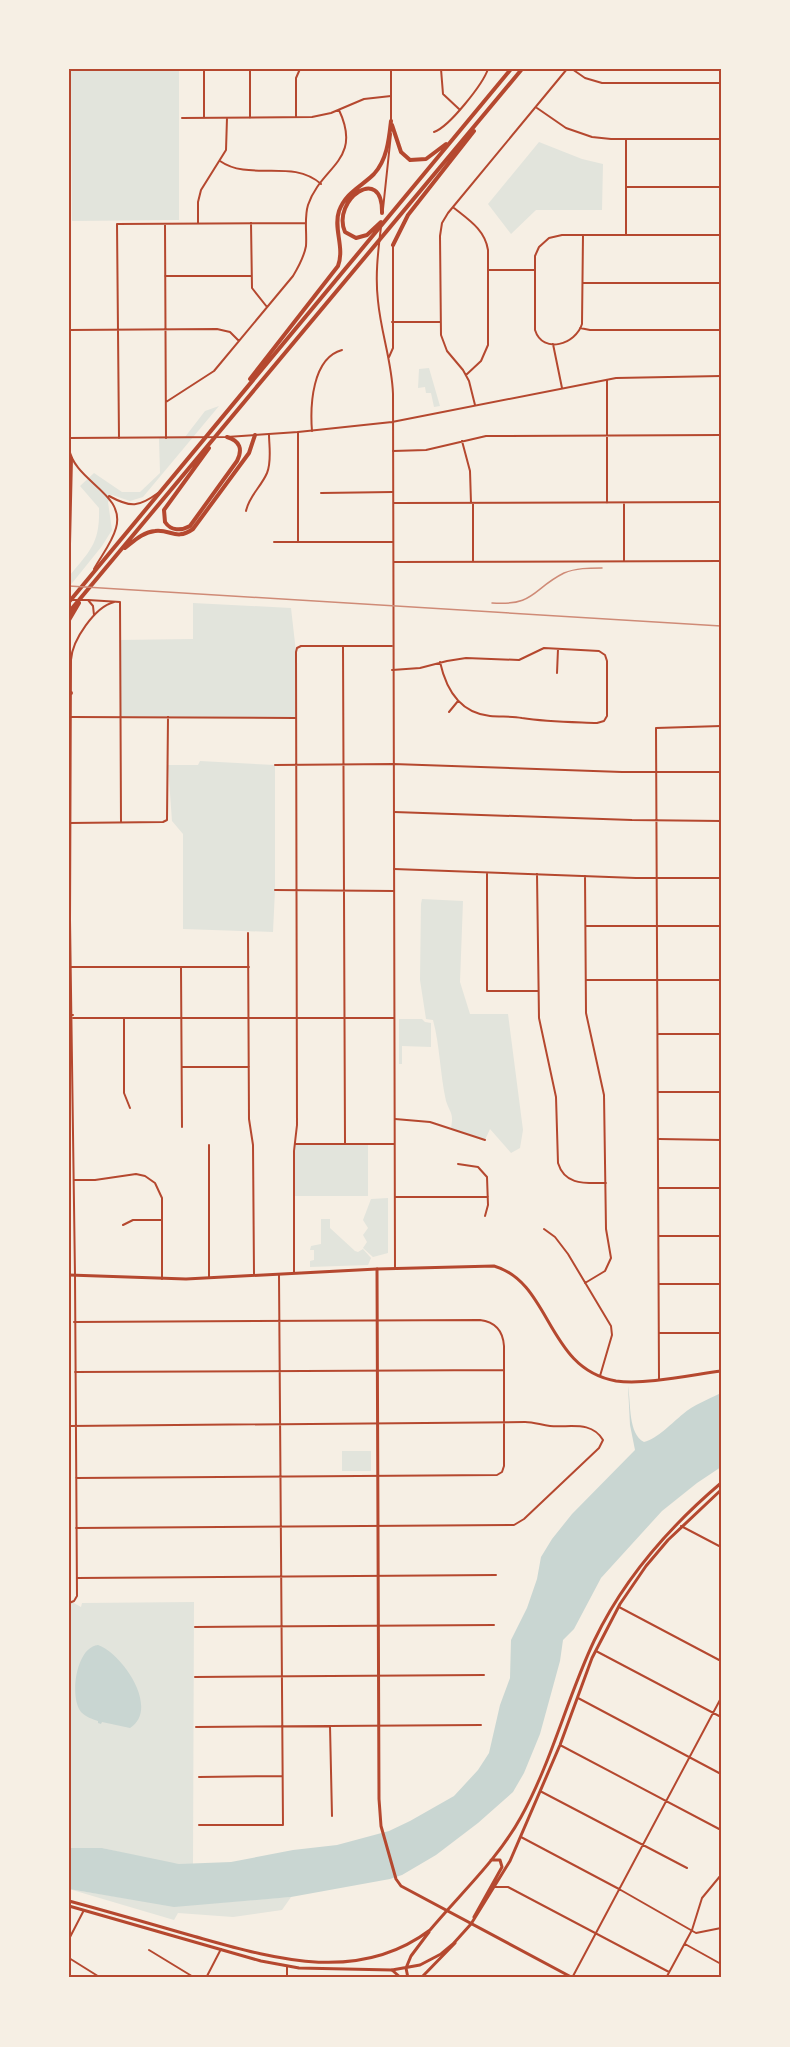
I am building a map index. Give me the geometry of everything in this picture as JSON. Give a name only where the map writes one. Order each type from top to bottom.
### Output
[{"type":"highway","points":[[69,601],[511,69]]},
{"type":"highway","points":[[69,620],[82,597],[522,69]]},
{"type":"highway","points":[[393,245],[408,215],[493,104]]},
{"type":"highway","points":[[391,121],[401,152],[406,158],[414,161],[430,157],[461,128]]},
{"type":"highway","points":[[215,426],[335,271],[341,255],[337,226],[340,210],[349,194],[371,177],[380,166],[388,142],[391,121]]},
{"type":"highway","points":[[382,213],[382,203],[377,192],[371,188],[363,189],[346,206],[342,221],[343,229],[353,238],[364,237],[400,202]]},
{"type":"highway","points":[[120,551],[149,532],[158,531],[178,535],[193,530],[249,453],[255,435]]},
{"type":"highway","points":[[208,446],[164,510],[165,522],[170,528],[182,530],[190,526],[234,466],[241,449],[234,440],[227,437]]},
{"type":"highway","points":[[69,612],[76,606]]},
{"type":"main road","points":[[69,1275],[162,1279],[495,1266],[517,1276],[526,1286],[555,1336],[583,1366],[600,1376],[624,1382],[721,1371]]},
{"type":"main road","points":[[377,1269],[379,1799],[382,1831],[396,1879],[403,1888],[572,1978]]},
{"type":"main road","points":[[392,1970],[404,1978],[411,1956],[430,1930],[511,1834],[528,1803],[561,1728],[587,1656],[615,1602],[664,1536],[721,1483]]},
{"type":"main road","points":[[421,1978],[459,1939],[495,1887],[521,1837],[596,1651],[619,1607],[646,1566],[681,1526],[721,1490]]},
{"type":"main road","points":[[471,1924],[502,1867],[500,1860],[490,1860]]},
{"type":"main road","points":[[69,1901],[265,1956],[299,1962],[334,1962],[369,1957],[404,1947],[430,1930]]},
{"type":"main road","points":[[69,1906],[287,1966],[322,1970],[406,1968],[434,1958],[459,1939]]},
{"type":"street","points":[[204,69],[204,118]]},
{"type":"street","points":[[250,69],[250,118]]},
{"type":"street","points":[[296,117],[296,78],[300,69]]},
{"type":"street","points":[[391,69],[390,160],[377,258],[378,302],[389,357],[392,386],[395,1269]]},
{"type":"street","points":[[441,69],[443,94],[459,109]]},
{"type":"street","points":[[434,132],[443,128],[483,80],[488,69]]},
{"type":"street","points":[[475,405],[466,375],[444,346],[441,335],[441,230],[445,218],[453,207],[567,69]]},
{"type":"street","points":[[572,69],[585,78],[602,83],[721,83]]},
{"type":"street","points":[[182,118],[321,116],[364,99],[391,96]]},
{"type":"street","points":[[536,107],[552,120],[574,131],[601,138],[721,138]]},
{"type":"street","points":[[166,402],[214,370],[294,276],[305,250],[310,200],[340,159],[346,146],[346,128],[339,110]]},
{"type":"street","points":[[198,223],[198,202],[201,190],[220,161],[227,145],[227,118]]},
{"type":"street","points":[[626,139],[626,235]]},
{"type":"street","points":[[220,161],[238,170],[299,171],[313,177],[321,184]]},
{"type":"street","points":[[626,187],[721,187]]},
{"type":"street","points":[[453,207],[481,232],[487,246],[488,345],[481,361],[466,375]]},
{"type":"street","points":[[251,223],[253,291],[267,307]]},
{"type":"street","points":[[119,438],[117,224],[306,223]]},
{"type":"street","points":[[165,224],[166,438]]},
{"type":"street","points":[[583,235],[583,319],[580,328],[567,342],[553,344],[542,341],[535,330],[535,270],[537,251],[545,241],[558,235],[583,235],[626,235],[721,235]]},
{"type":"street","points":[[389,357],[393,348],[393,245]]},
{"type":"street","points":[[488,270],[535,270]]},
{"type":"street","points":[[165,276],[251,276]]},
{"type":"street","points":[[583,283],[721,283]]},
{"type":"street","points":[[393,322],[440,322]]},
{"type":"street","points":[[580,328],[590,330],[721,330]]},
{"type":"street","points":[[69,330],[221,329],[230,332],[239,341]]},
{"type":"street","points":[[553,344],[562,388]]},
{"type":"street","points":[[312,430],[311,407],[315,383],[330,356],[342,350]]},
{"type":"street","points":[[69,414],[69,439],[227,437],[392,422],[607,379],[721,376]]},
{"type":"street","points":[[607,379],[607,503]]},
{"type":"street","points":[[298,432],[298,542]]},
{"type":"street","points":[[246,511],[252,495],[269,467],[269,434]]},
{"type":"street","points":[[393,451],[426,450],[493,436],[721,435]]},
{"type":"street","points":[[462,441],[470,467],[473,562]]},
{"type":"street","points":[[69,448],[72,458],[70,544]]},
{"type":"street","points":[[72,458],[86,478],[116,508],[116,526],[112,538],[88,580]]},
{"type":"street","points":[[104,494],[126,504],[135,505],[144,502],[164,488]]},
{"type":"street","points":[[321,493],[393,492]]},
{"type":"street","points":[[393,503],[721,502]]},
{"type":"street","points":[[624,503],[624,561]]},
{"type":"street","points":[[274,542],[393,542]]},
{"type":"street","points":[[393,562],[721,561]]},
{"type":"street","points":[[88,600],[93,606],[93,617]]},
{"type":"street","points":[[69,601],[120,602],[121,822]]},
{"type":"street","points":[[71,1603],[77,1596],[74,1167],[71,1112],[70,693],[72,648],[93,617],[102,608],[114,602]]},
{"type":"street","points":[[294,1274],[297,1125],[296,652],[301,646],[392,646]]},
{"type":"street","points":[[344,646],[345,1144]]},
{"type":"street","points":[[557,673],[558,648]]},
{"type":"street","points":[[392,670],[420,668],[440,663],[473,658],[519,660],[540,649],[597,651],[604,653],[606,658],[607,714],[604,721],[597,723],[486,716],[474,712],[458,701],[447,686],[440,663]]},
{"type":"street","points":[[449,712],[458,701]]},
{"type":"street","points":[[71,717],[295,718]]},
{"type":"street","points":[[70,823],[163,822],[167,820],[168,717]]},
{"type":"street","points":[[659,1379],[656,728],[721,726]]},
{"type":"street","points":[[275,765],[393,764],[721,772]]},
{"type":"street","points":[[393,812],[721,821]]},
{"type":"street","points":[[394,869],[721,878]]},
{"type":"street","points":[[487,873],[487,991],[538,991]]},
{"type":"street","points":[[537,874],[540,1029],[556,1097],[557,1157],[565,1176],[573,1181],[606,1183]]},
{"type":"street","points":[[585,876],[587,1022],[601,1074],[604,1095],[606,1229],[611,1257],[605,1271],[585,1283]]},
{"type":"street","points":[[275,890],[394,891]]},
{"type":"street","points":[[585,926],[721,926]]},
{"type":"street","points":[[249,933],[249,1119],[254,1145],[254,1276]]},
{"type":"street","points":[[71,967],[249,967]]},
{"type":"street","points":[[181,968],[182,1127]]},
{"type":"street","points":[[586,980],[721,980]]},
{"type":"street","points":[[71,1016],[394,1018]]},
{"type":"street","points":[[124,1018],[124,1093],[130,1108]]},
{"type":"street","points":[[659,1034],[721,1034]]},
{"type":"street","points":[[182,1067],[249,1067]]},
{"type":"street","points":[[659,1092],[721,1092]]},
{"type":"street","points":[[394,1119],[430,1122],[485,1140]]},
{"type":"street","points":[[659,1139],[721,1140]]},
{"type":"street","points":[[295,1144],[394,1143]]},
{"type":"street","points":[[208,1145],[209,1278]]},
{"type":"street","points":[[458,1164],[470,1164],[482,1170],[488,1182],[485,1216]]},
{"type":"street","points":[[69,1167],[74,1167]]},
{"type":"street","points":[[74,1180],[95,1180],[130,1174],[146,1176],[154,1183],[160,1192],[162,1279]]},
{"type":"street","points":[[659,1188],[721,1188]]},
{"type":"street","points":[[395,1197],[488,1197]]},
{"type":"street","points":[[69,1215],[74,1215]]},
{"type":"street","points":[[123,1225],[133,1220],[162,1220]]},
{"type":"street","points":[[544,1229],[564,1248],[609,1321],[612,1330],[600,1376]]},
{"type":"street","points":[[659,1236],[721,1236]]},
{"type":"street","points":[[199,1825],[283,1825],[279,1275]]},
{"type":"street","points":[[659,1284],[721,1284]]},
{"type":"street","points":[[74,1322],[480,1320],[490,1322],[497,1327],[504,1342],[504,1466],[502,1472],[494,1475],[76,1478]]},
{"type":"street","points":[[659,1333],[721,1333]]},
{"type":"street","points":[[75,1372],[504,1370]]},
{"type":"street","points":[[69,1426],[531,1422],[549,1426],[580,1426],[592,1429],[603,1440],[601,1446],[518,1523],[511,1525],[76,1528]]},
{"type":"street","points":[[681,1526],[721,1547]]},
{"type":"street","points":[[76,1578],[496,1575]]},
{"type":"street","points":[[619,1607],[721,1661]]},
{"type":"street","points":[[195,1627],[494,1625]]},
{"type":"street","points":[[596,1651],[721,1717]]},
{"type":"street","points":[[195,1677],[484,1675]]},
{"type":"street","points":[[578,1698],[721,1774]]},
{"type":"street","points":[[572,1978],[721,1698]]},
{"type":"street","points":[[196,1727],[482,1725]]},
{"type":"street","points":[[330,1726],[332,1816]]},
{"type":"street","points":[[560,1745],[721,1830]]},
{"type":"street","points":[[69,1762],[69,1768]]},
{"type":"street","points":[[199,1777],[282,1776]]},
{"type":"street","points":[[540,1791],[687,1868]]},
{"type":"street","points":[[521,1837],[692,1930],[699,1933],[721,1928]]},
{"type":"street","points":[[666,1978],[692,1930],[702,1898],[721,1875]]},
{"type":"street","points":[[717,1880],[721,1884]]},
{"type":"street","points":[[495,1887],[508,1887],[669,1972]]},
{"type":"street","points":[[69,1939],[84,1910]]},
{"type":"street","points":[[685,1944],[721,1964]]},
{"type":"street","points":[[206,1978],[221,1949]]},
{"type":"street","points":[[149,1950],[195,1978]]},
{"type":"street","points":[[69,1958],[101,1978]]},
{"type":"street","points":[[287,1966],[288,1978]]},
{"type":"shaded area","points":[[71,69],[179,69],[179,220],[72,221]]},
{"type":"shaded area","points":[[539,142],[582,159],[603,164],[602,210],[536,210],[511,234],[488,204]]},
{"type":"shaded area","points":[[429,368],[440,406],[434,407],[431,393],[426,393],[425,387],[418,388],[419,369]]},
{"type":"shaded area","points":[[219,406],[143,497],[130,501],[112,495],[108,502],[112,530],[69,587],[69,576],[93,545],[99,520],[99,508],[80,486],[94,473],[122,492],[140,492],[160,473],[159,438],[185,437],[205,411]]},
{"type":"shaded area","points":[[193,603],[291,608],[296,652],[295,718],[120,717],[119,640],[193,639]]},
{"type":"shaded area","points":[[200,761],[275,765],[273,932],[183,929],[183,834],[172,821],[168,765],[198,765]]},
{"type":"shaded area","points":[[422,899],[463,901],[460,982],[470,1014],[508,1014],[523,1130],[520,1148],[511,1153],[490,1129],[485,1140],[451,1128],[452,1116],[444,1091],[433,1020],[426,1019],[420,980]]},
{"type":"shaded area","points":[[399,1019],[422,1019],[431,1023],[431,1047],[402,1046],[402,1064],[399,1064]]},
{"type":"shaded area","points":[[295,1144],[368,1144],[368,1196],[295,1196]]},
{"type":"shaded area","points":[[388,1198],[388,1253],[373,1257],[363,1248],[367,1242],[363,1235],[368,1228],[363,1220],[371,1199]]},
{"type":"shaded area","points":[[321,1219],[330,1219],[330,1228],[355,1251],[363,1249],[371,1258],[368,1265],[310,1267],[310,1261],[314,1260],[314,1250],[310,1250],[311,1246],[321,1244]]},
{"type":"shaded area","points":[[628,1386],[635,1432],[644,1442],[659,1434],[691,1408],[721,1393],[721,1467],[662,1511],[601,1578],[574,1629],[563,1640],[560,1661],[540,1734],[524,1773],[513,1792],[478,1823],[436,1855],[402,1875],[390,1879],[291,1897],[174,1907],[69,1889],[69,1848],[102,1848],[179,1864],[231,1862],[293,1850],[337,1845],[389,1831],[454,1796],[478,1770],[489,1753],[500,1705],[510,1678],[511,1640],[527,1608],[537,1579],[541,1557],[572,1514],[635,1450],[630,1425]]},
{"type":"shaded area","points":[[342,1451],[371,1451],[371,1471],[342,1471]]},
{"type":"shaded area","points":[[72,1602],[81,1607],[82,1603],[194,1602],[193,1865],[166,1863],[102,1848],[69,1848],[69,1604]]},
{"type":"shaded area","points":[[98,1645],[118,1659],[135,1683],[140,1696],[141,1708],[138,1719],[130,1728],[98,1723],[83,1714],[77,1705],[75,1685],[80,1663],[90,1648]]},
{"type":"shaded area","points":[[69,1889],[174,1906],[291,1897],[282,1910],[233,1917],[178,1913],[174,1920]]},
{"type":"railway","points":[[492,603],[517,602],[525,599],[553,579],[569,571],[602,568]]},
{"type":"railway","points":[[69,586],[721,626]]}]
